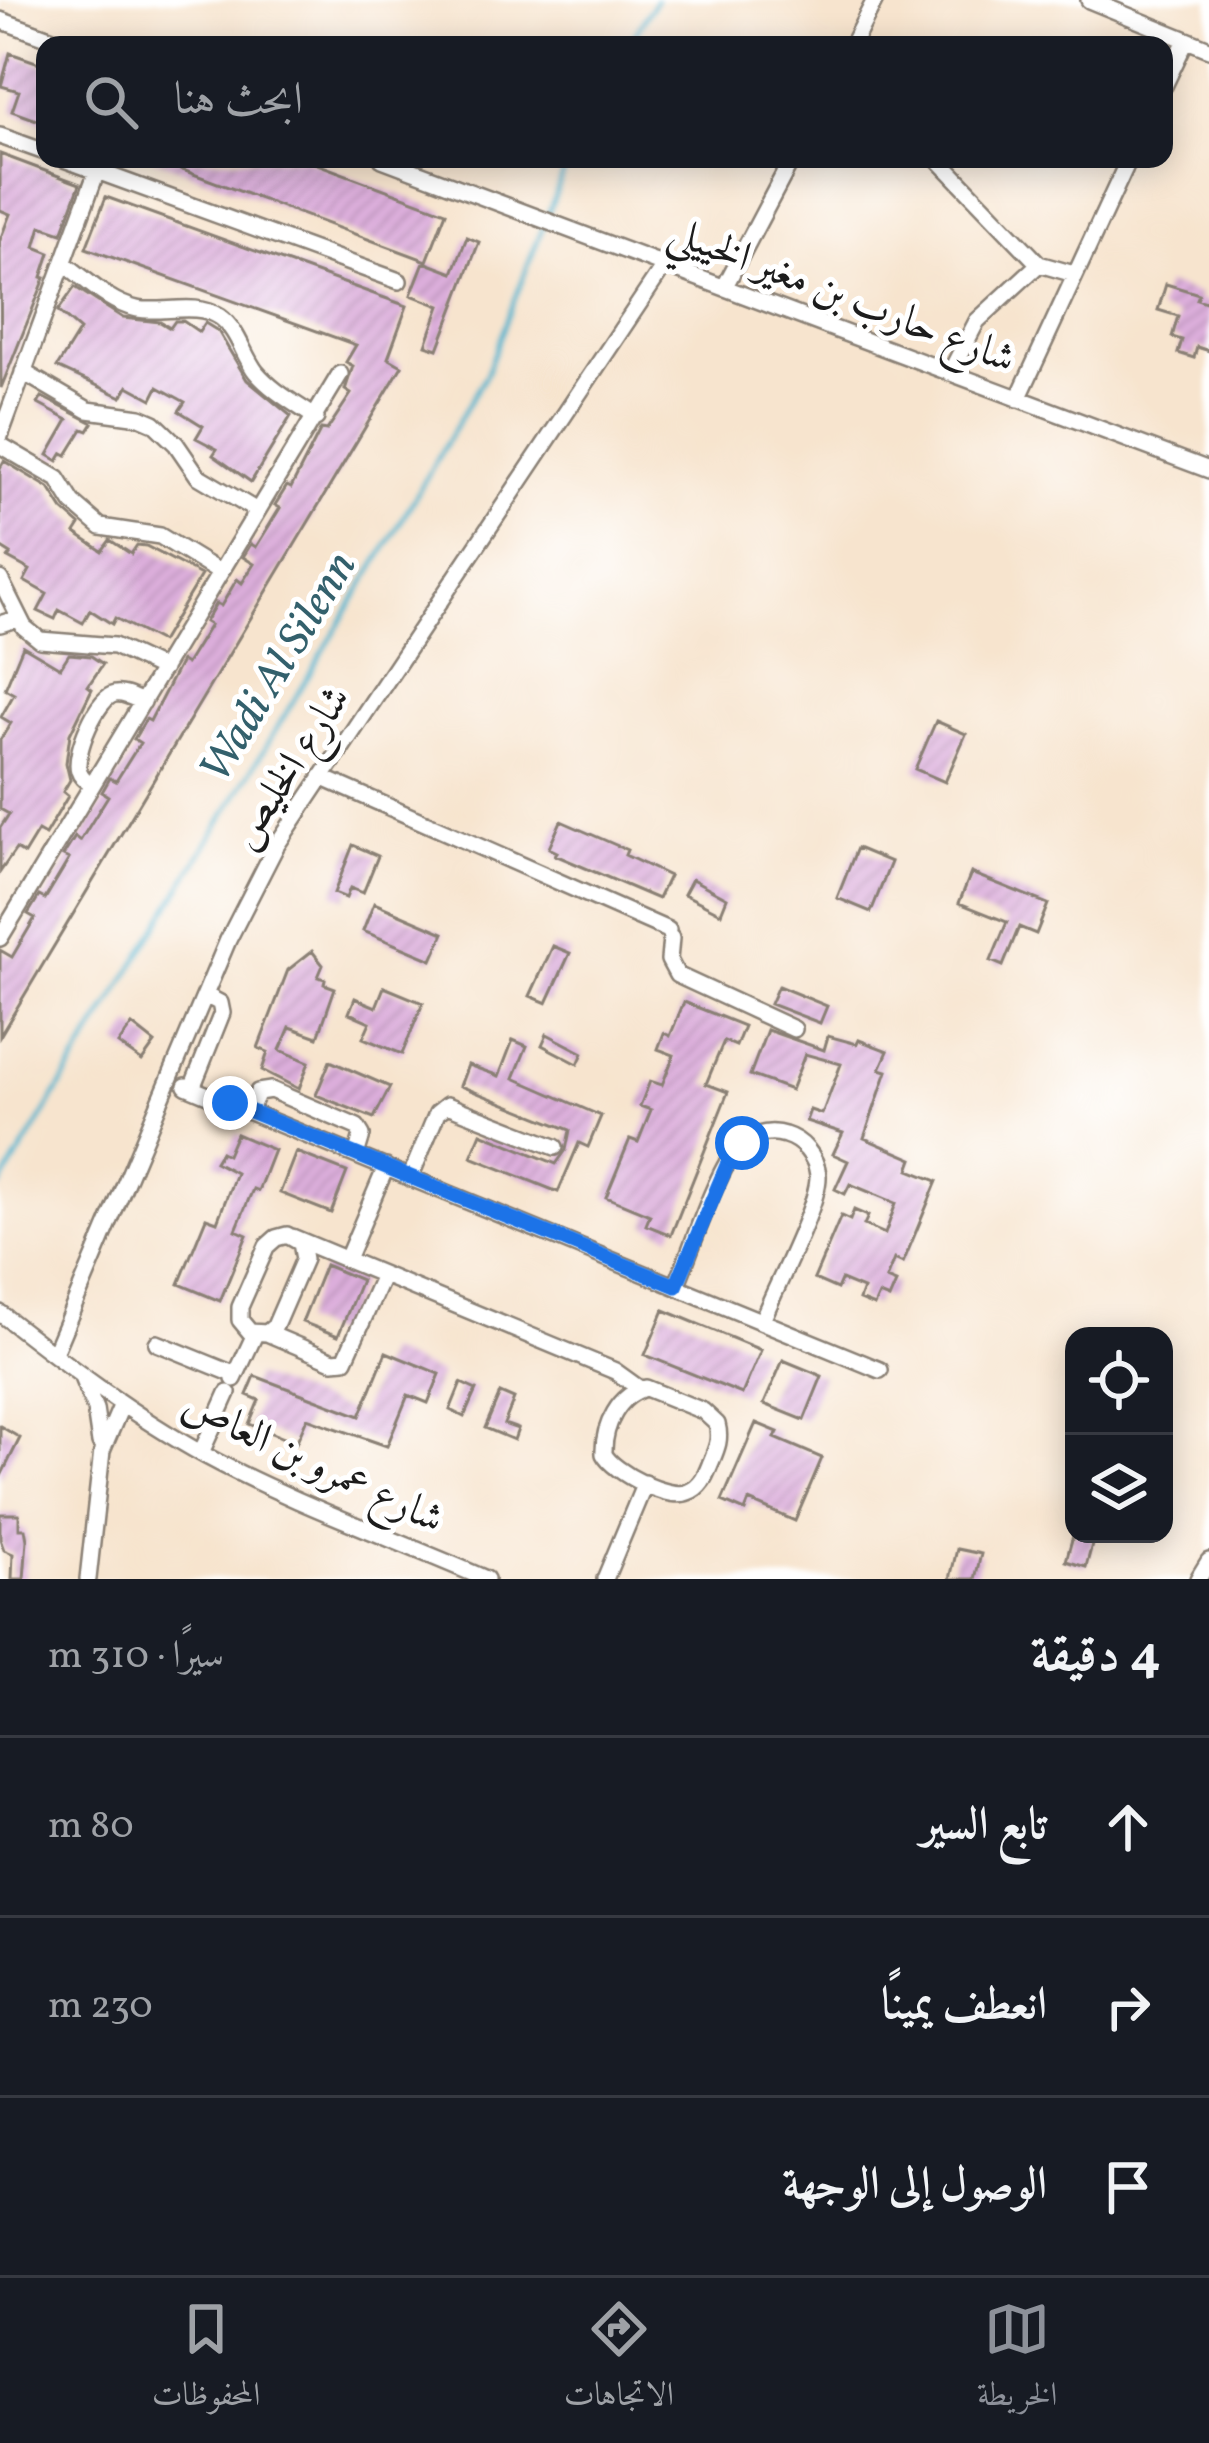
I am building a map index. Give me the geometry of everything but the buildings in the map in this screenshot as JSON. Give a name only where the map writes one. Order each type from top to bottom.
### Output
[{"type":"street","points":[[857,36],[875,0]]},
{"type":"street","points":[[1089,0],[1209,49]]},
{"type":"street","points":[[0,20],[44,36]]},
{"type":"street","points":[[1173,67],[1186,40]]},
{"type":"street","points":[[0,136],[36,149]]},
{"type":"street","points":[[89,168],[399,281]]},
{"type":"street","name":"شارع حارب بن مغير الخييلي","points":[[407,168],[1209,470]]},
{"type":"street","points":[[724,286],[787,168]]},
{"type":"street","points":[[947,168],[1040,264],[1074,274]]},
{"type":"street","points":[[1018,399],[1125,168]]},
{"type":"street","points":[[97,171],[23,372],[6,402],[0,441],[58,479],[73,503],[100,527],[160,536],[219,572]]},
{"type":"street","name":"شارع الخليص","points":[[54,1353],[252,890],[321,777],[666,263]]},
{"type":"street","points":[[65,264],[133,308],[200,309],[217,315],[230,326],[267,383],[316,418]]},
{"type":"street","points":[[950,373],[973,326],[1040,264]]},
{"type":"street","points":[[23,372],[88,410],[154,423],[198,476],[257,512]]},
{"type":"street","points":[[0,938],[340,374]]},
{"type":"street","points":[[0,579],[19,618],[40,640],[113,646],[163,669]]},
{"type":"street","points":[[0,624],[19,618]]},
{"type":"street","points":[[92,785],[81,775],[78,760],[97,709],[118,693],[143,702]]},
{"type":"street","points":[[321,777],[670,934],[669,959],[685,980],[794,1029]]},
{"type":"street","points":[[192,1088],[222,1013],[220,1003],[205,995]]},
{"type":"street","points":[[171,1079],[880,1370]]},
{"type":"street","points":[[250,1112],[258,1092],[271,1090],[357,1127],[362,1135],[356,1155]]},
{"type":"street","points":[[410,1178],[437,1113],[446,1105],[555,1148]]},
{"type":"street","points":[[676,1286],[734,1152],[753,1136],[790,1136],[815,1164],[817,1189],[762,1321]]},
{"type":"street","points":[[347,1259],[386,1168]]},
{"type":"street","points":[[383,1275],[346,1360],[337,1362],[242,1325],[240,1307],[270,1240],[281,1235],[347,1259],[615,1371],[640,1389]]},
{"type":"street","points":[[201,1453],[261,1333],[275,1326],[304,1259],[304,1249],[292,1237]]},
{"type":"street","name":"شارع عمرو بن العاص","points":[[5,1317],[122,1404],[201,1453],[264,1485],[486,1579]]},
{"type":"street","points":[[157,1343],[232,1383]]},
{"type":"street","points":[[80,1374],[95,1409],[100,1464]]},
{"type":"street","points":[[640,1389],[652,1389],[703,1411],[717,1424],[720,1435],[702,1482],[693,1490],[676,1495],[645,1483],[614,1468],[603,1449],[620,1401],[640,1389]]},
{"type":"street","points":[[88,1579],[105,1438],[122,1404]]},
{"type":"street","points":[[605,1579],[645,1483]]},
{"type":"street","points":[[1198,1579],[1209,1561]]},
{"type":"waterway","name":"Wadi Al Silenn","points":[[634,36],[656,0]]},
{"type":"waterway","name":"Wadi Al Silenn","points":[[0,1187],[486,374],[566,168]]},
{"type":"route","points":[[230,1103],[676,1286],[728,1163],[742,1143]]}]
